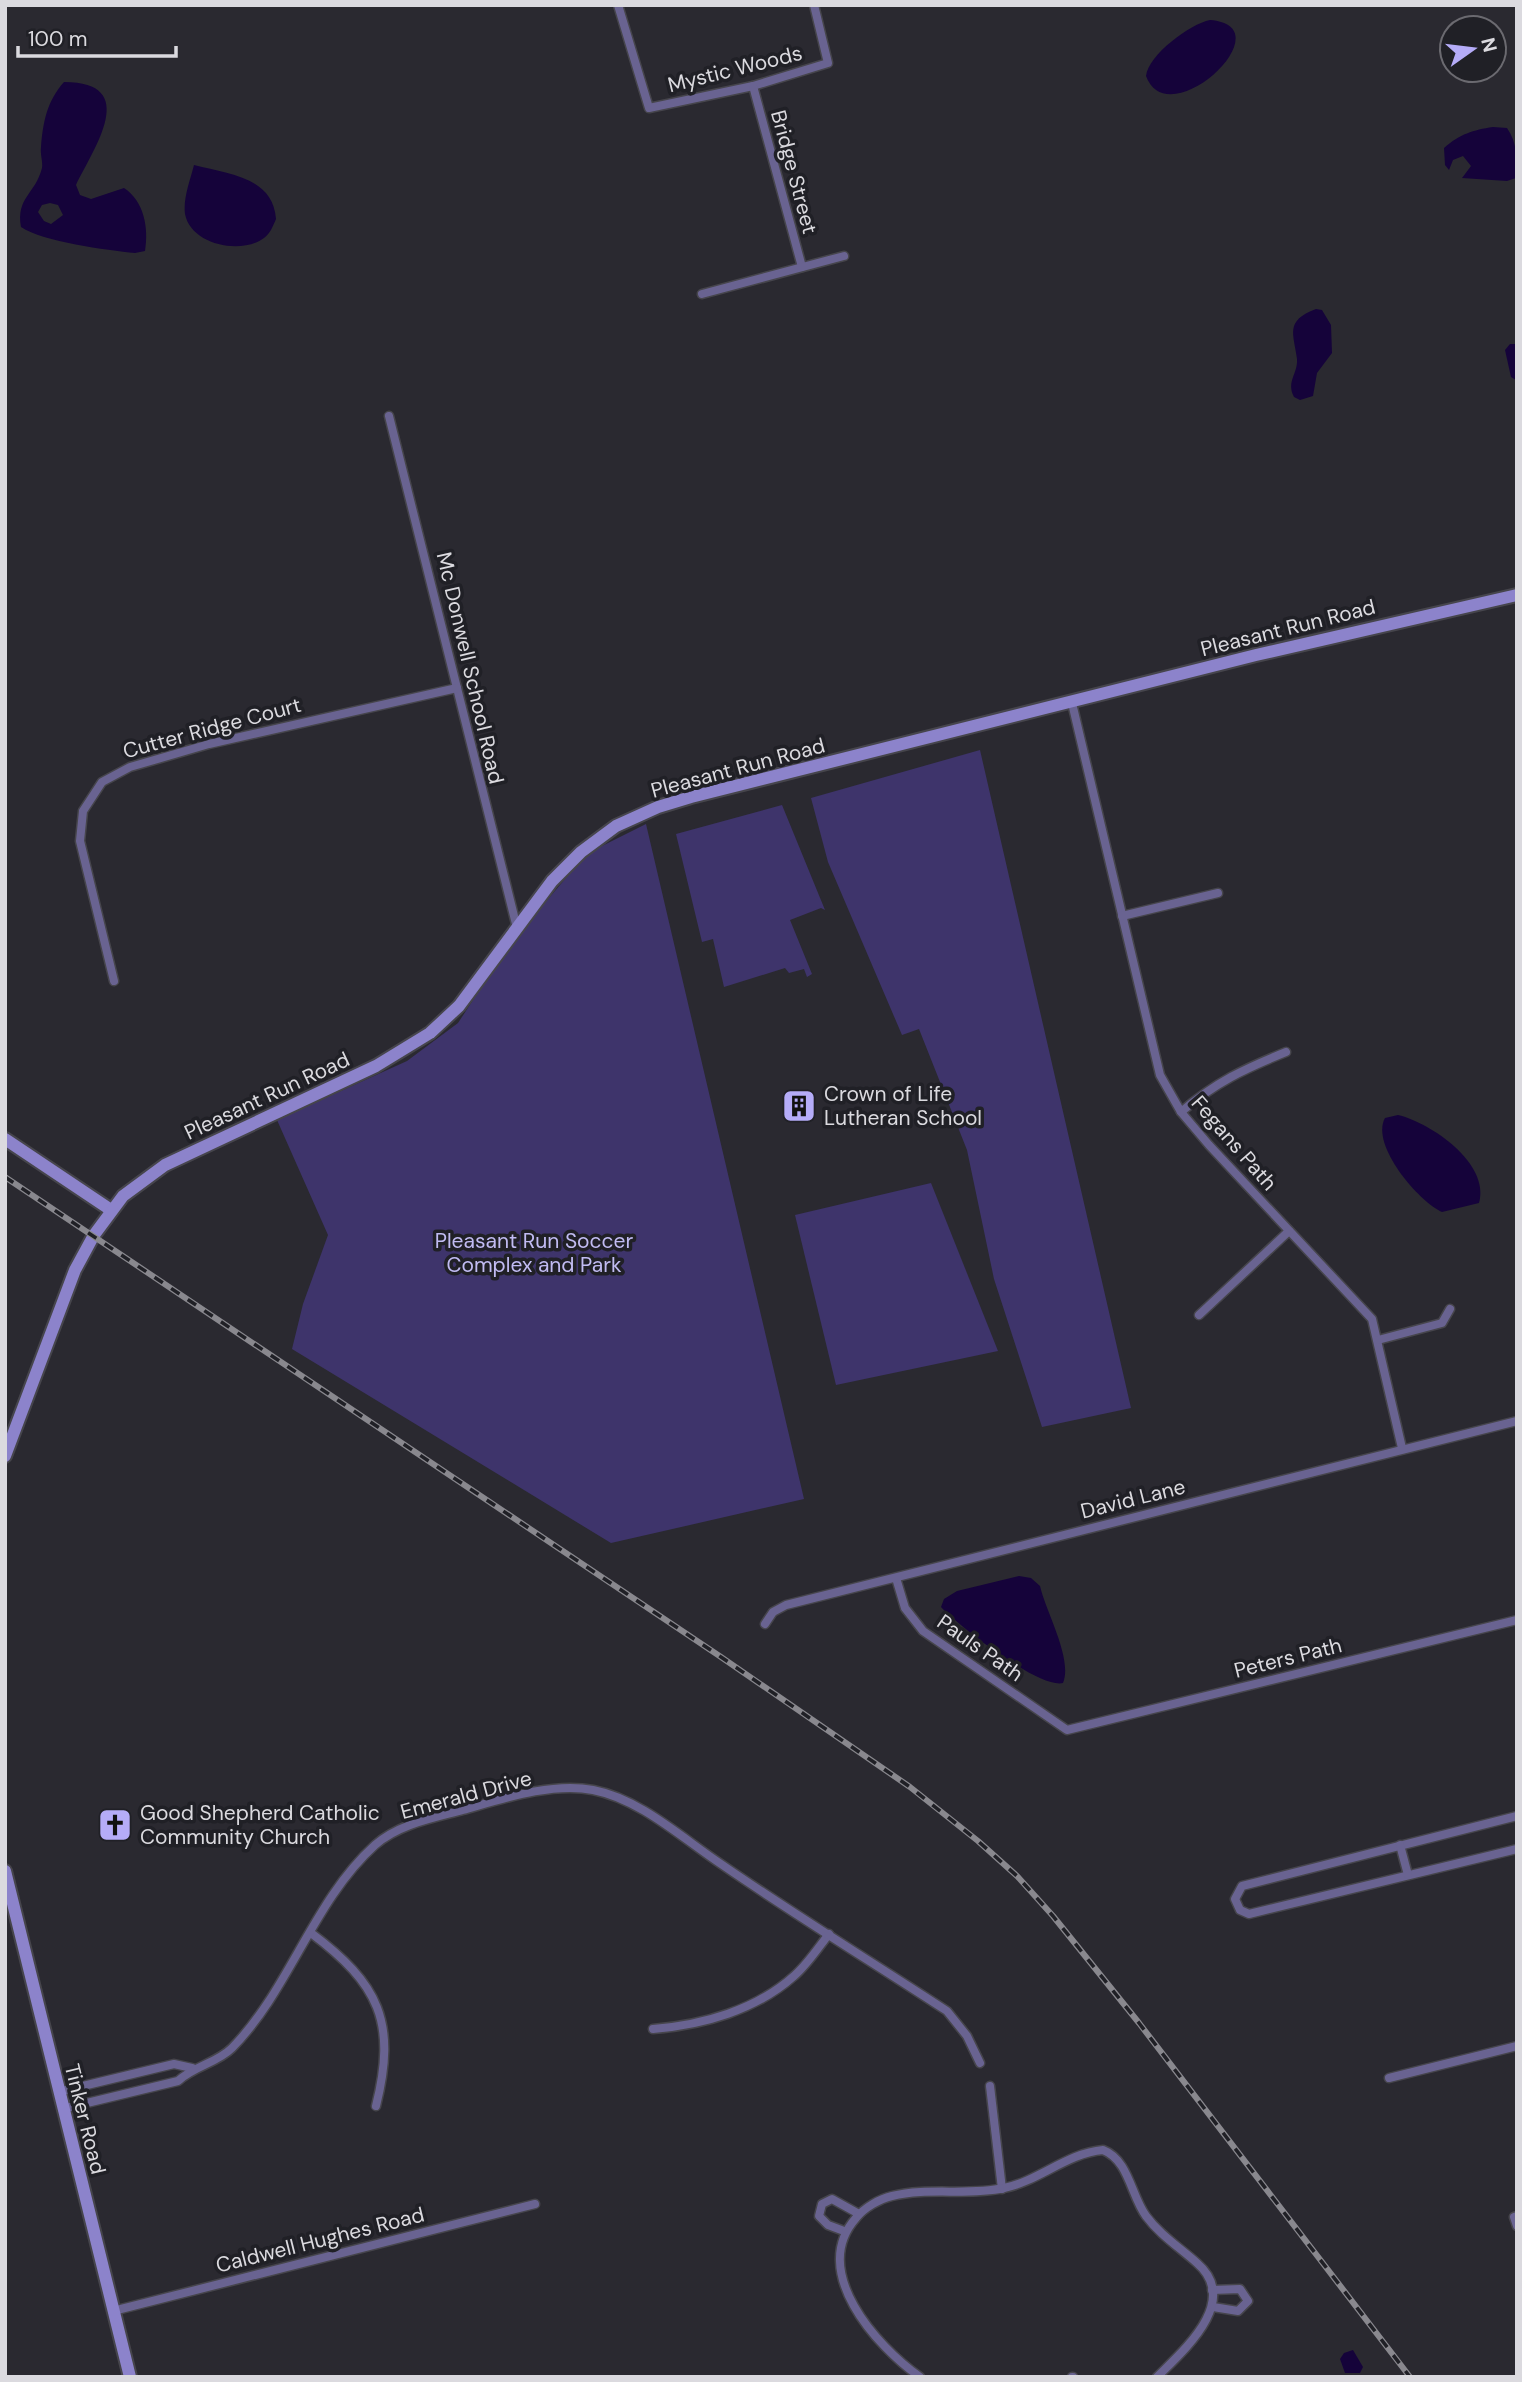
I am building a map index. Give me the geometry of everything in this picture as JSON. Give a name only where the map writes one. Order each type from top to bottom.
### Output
[{"type":"main road","name":"Pleasant Run Road","points":[[5,1456],[75,1270],[111,1210],[143,1179],[165,1165],[376,1066],[430,1033],[459,1006],[552,881],[581,852],[617,826],[658,807],[1385,624],[1517,595]]},
{"type":"main road","points":[[5,1139],[111,1210]]},
{"type":"main road","name":"Tinker Road","points":[[5,1871],[130,2377]]},
{"type":"street","name":"Mystic Woods","points":[[618,5],[649,108],[753,86],[828,63],[814,5]]},
{"type":"street","name":"Bridge Street","points":[[753,86],[802,267]]},
{"type":"street","points":[[702,294],[844,256]]},
{"type":"street","name":"Mc Donwell School Road","points":[[388,416],[517,928]]},
{"type":"street","name":"Cutter Ridge Court","points":[[114,981],[80,841],[83,811],[102,782],[130,767],[209,744],[457,688]]},
{"type":"street","name":"Fegans Path","points":[[1072,703],[1160,1074],[1181,1112],[1372,1319],[1402,1448]]},
{"type":"street","points":[[1122,916],[1218,893]]},
{"type":"street","points":[[1181,1112],[1209,1088],[1234,1073],[1286,1052]]},
{"type":"street","points":[[1199,1315],[1289,1231]]},
{"type":"street","points":[[1378,1340],[1442,1323],[1450,1309]]},
{"type":"street","name":"David Lane","points":[[765,1624],[773,1612],[786,1605],[1517,1421]]},
{"type":"street","name":"Pauls Path","points":[[896,1578],[905,1608],[923,1631],[1067,1730]]},
{"type":"street","name":"Peters Path","points":[[1067,1730],[1517,1620]]},
{"type":"street","name":"Emerald Drive","points":[[62,2109],[178,2081],[192,2068],[230,2049],[262,2008],[344,1878],[375,1845],[401,1829],[503,1798],[561,1789],[590,1789],[626,1802],[660,1822],[947,2011],[967,2036],[981,2063]]},
{"type":"street","points":[[1517,1816],[1242,1886],[1237,1892],[1236,1905],[1249,1914],[1517,1849]]},
{"type":"street","points":[[1400,1845],[1408,1875]]},
{"type":"street","points":[[311,1933],[348,1961],[368,1987],[377,2009],[385,2049],[385,2071],[376,2106]]},
{"type":"street","points":[[653,2029],[679,2027],[752,2004],[795,1976],[829,1934]]},
{"type":"street","points":[[1389,2078],[1517,2046]]},
{"type":"street","name":"Emerald Drive","points":[[58,2092],[174,2064],[192,2068]]},
{"type":"street","points":[[990,2086],[1002,2189]]},
{"type":"street","points":[[920,2377],[869,2329],[852,2301],[841,2268],[844,2231],[859,2214],[890,2196],[1002,2189],[1074,2157],[1095,2151],[1111,2153],[1126,2175],[1144,2213],[1157,2230],[1199,2264],[1212,2290],[1213,2307],[1203,2327],[1157,2377]]},
{"type":"street","points":[[844,2231],[828,2225],[820,2216],[822,2204],[832,2199],[859,2214]]},
{"type":"street","name":"Caldwell Hughes Road","points":[[113,2311],[535,2204]]},
{"type":"street","points":[[1515,2217],[1517,2227]]},
{"type":"street","points":[[1212,2290],[1240,2288],[1248,2301],[1238,2311],[1213,2307]]},
{"type":"green space","points":[[980,750],[1131,1408],[1042,1427],[994,1279],[967,1150],[919,1029],[902,1035],[828,862],[811,798]]},
{"type":"green space","points":[[782,805],[825,910],[821,908],[790,920],[812,974],[807,977],[804,969],[789,973],[785,968],[724,987],[713,939],[702,942],[676,834]]},
{"type":"green space","name":"Pleasant Run Soccer Complex and Park","points":[[646,824],[804,1499],[611,1543],[292,1349],[303,1304],[328,1235],[277,1120],[407,1061],[458,1023],[507,948],[586,854]]},
{"type":"green space","points":[[931,1183],[998,1351],[836,1385],[795,1215]]},
{"type":"shaded area","points":[[1210,20],[1230,27],[1236,40],[1229,56],[1215,73],[1196,87],[1176,94],[1158,91],[1146,76],[1154,59],[1181,34]]},
{"type":"shaded area","points":[[64,82],[87,85],[101,93],[106,105],[106,120],[100,136],[76,185],[80,195],[91,199],[124,188],[131,193],[144,216],[145,251],[135,253],[76,244],[44,237],[21,227],[21,209],[42,168],[41,147],[47,112]],"holes":[[[42,205],[58,205],[63,215],[51,224],[44,221],[38,212]]]},
{"type":"shaded area","points":[[1493,127],[1507,128],[1513,139],[1516,178],[1507,181],[1462,178],[1471,166],[1463,156],[1453,160],[1449,170],[1445,165],[1444,148],[1467,133]]},
{"type":"shaded area","points":[[194,165],[235,175],[258,186],[267,194],[276,219],[266,236],[254,243],[230,246],[207,240],[197,233],[189,225],[185,214],[187,190]]},
{"type":"shaded area","points":[[1316,309],[1322,310],[1331,325],[1332,353],[1317,373],[1313,396],[1300,400],[1294,397],[1291,386],[1297,364],[1293,329],[1299,318]]},
{"type":"shaded area","points":[[1510,344],[1517,344],[1516,380],[1511,377],[1505,350]]},
{"type":"shaded area","points":[[1398,1115],[1426,1126],[1455,1147],[1467,1160],[1476,1174],[1480,1188],[1479,1203],[1442,1212],[1421,1197],[1399,1171],[1384,1143],[1382,1129],[1385,1118]]},
{"type":"shaded area","points":[[1019,1576],[1031,1578],[1040,1586],[1062,1649],[1065,1673],[1063,1683],[1052,1682],[1019,1667],[964,1628],[941,1607],[944,1599],[957,1591]]},
{"type":"shaded area","points":[[1353,2350],[1363,2367],[1360,2373],[1345,2373],[1340,2359],[1344,2353]]},
{"type":"railway","points":[[5,1177],[721,1657],[910,1787],[978,1841],[1017,1876],[1053,1916],[1139,2023],[1410,2377]]},
{"type":"place","name":"Crown of Life Lutheran School","points":[[799,1106]]},
{"type":"place","name":"Good Shepherd Catholic Community Church","points":[[115,1825]]}]
